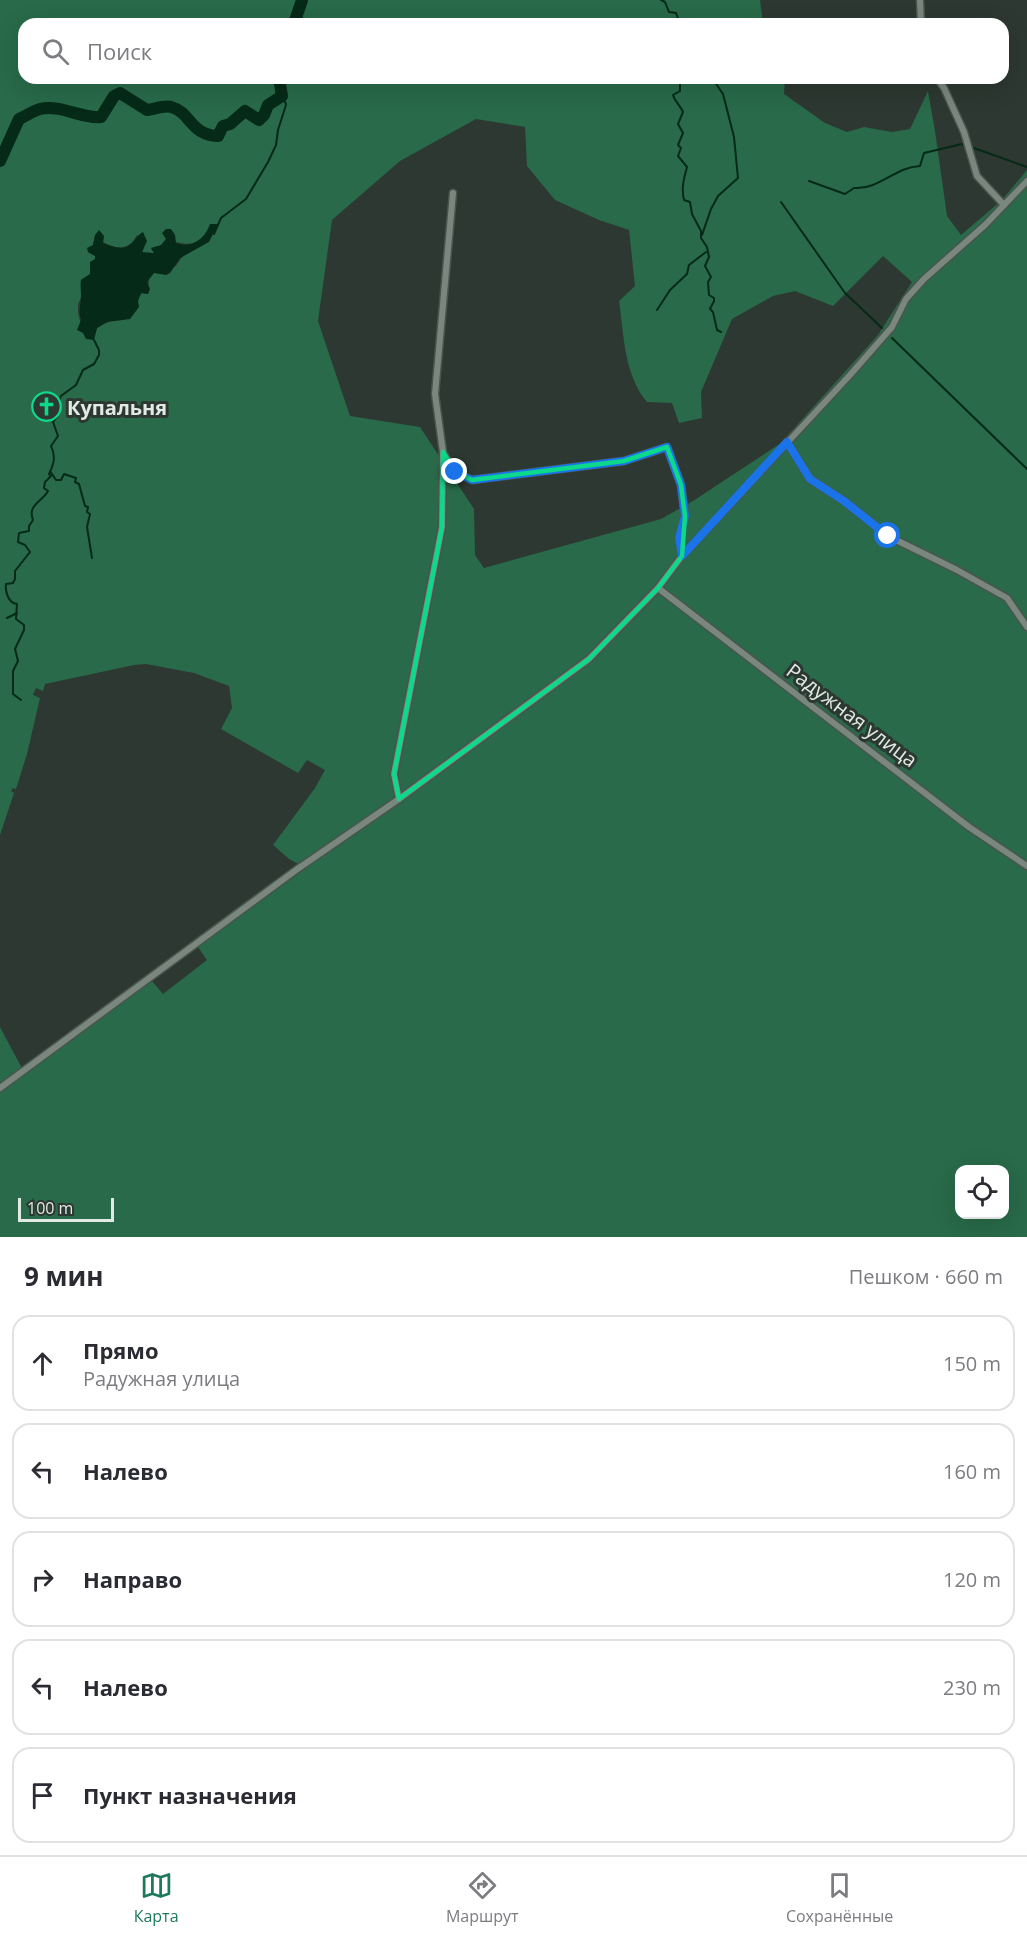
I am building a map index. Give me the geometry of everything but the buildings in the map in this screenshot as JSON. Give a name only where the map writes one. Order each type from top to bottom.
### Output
[{"type":"street","points":[[920,0],[921,18]]},
{"type":"street","points":[[941,84],[964,132],[977,176],[1004,205]]},
{"type":"street","points":[[0,1088],[287,877],[399,799],[590,659],[658,588],[682,556],[892,327],[906,299],[924,279],[985,225],[1027,181]]},
{"type":"street","points":[[399,799],[394,774],[442,527],[443,452],[435,394],[453,193]]},
{"type":"street","points":[[787,442],[810,479],[844,501],[888,536],[1007,598],[1027,627]]},
{"type":"street","points":[[443,452],[455,472],[472,480],[624,461],[667,447],[681,485],[685,516],[679,538],[682,556]]},
{"type":"street","name":"Радужная улица","points":[[658,588],[969,826],[1027,866]]},
{"type":"highlighted area","points":[[667,447],[681,485],[685,516],[682,556],[658,588],[589,659],[399,799],[394,774],[442,527],[443,452],[455,472],[472,480],[624,461]]},
{"type":"shaded area","points":[[0,0],[760,0],[762,18],[18,18],[18,84],[785,84],[784,94],[825,123],[847,132],[864,127],[892,132],[910,129],[928,91],[947,216],[961,235],[1002,200],[1027,170],[1027,1237],[0,1237],[0,1027],[24,1072],[152,981],[163,994],[207,960],[198,947],[306,868],[289,859],[273,845],[315,788],[325,770],[307,760],[298,773],[221,729],[232,708],[229,686],[194,673],[146,664],[45,684],[43,691],[36,688],[33,695],[40,698],[27,754],[16,789],[13,788],[11,791],[14,793],[0,835]],"holes":[[[476,119],[525,127],[527,166],[555,200],[599,220],[629,230],[635,286],[619,301],[629,367],[639,391],[647,402],[672,403],[679,423],[702,418],[701,392],[732,319],[773,296],[795,291],[833,306],[883,256],[912,282],[878,335],[781,443],[693,501],[661,519],[484,568],[475,555],[474,509],[420,427],[350,416],[318,321],[332,220],[400,161]],[[218,224],[208,240],[186,254],[176,266],[154,273],[149,277],[148,294],[142,293],[124,320],[113,320],[97,328],[93,340],[83,333],[78,304],[81,298],[81,280],[90,274],[90,262],[95,260],[95,256],[88,252],[93,245],[95,235],[105,243],[117,247],[128,245],[137,235],[144,247],[142,253],[155,253],[151,249],[161,246],[166,239],[190,244],[199,240]]]},
{"type":"shaded area","points":[[210,224],[218,224],[209,242],[180,258],[170,273],[166,275],[154,273],[147,282],[150,289],[148,294],[141,293],[138,301],[139,307],[130,319],[107,322],[97,328],[94,340],[86,339],[83,333],[77,330],[81,320],[81,280],[90,274],[90,262],[95,259],[87,248],[93,245],[95,235],[99,230],[104,236],[103,243],[122,248],[129,246],[143,232],[147,241],[142,252],[154,253],[151,248],[161,245],[166,239],[162,233],[166,229],[171,229],[176,243],[187,245],[201,238]]},
{"type":"waterway","points":[[296,18],[302,0]]},
{"type":"waterway","points":[[661,0],[665,2],[669,12],[676,13],[678,18]]},
{"type":"waterway","points":[[0,161],[19,119],[40,109],[56,108],[86,116],[101,117],[114,96],[120,93],[147,110],[166,106],[178,110],[202,132],[218,136],[223,126],[230,124],[245,111],[259,120],[268,105],[282,96],[280,84]]},
{"type":"waterway","points":[[680,84],[680,91],[673,95],[683,112],[678,124],[683,133],[678,145],[681,148],[678,156],[687,167],[683,195],[684,200],[690,202],[692,214],[701,231],[701,238],[707,247],[709,257],[705,266],[711,277],[708,282],[709,295],[714,298],[710,309],[713,312],[717,330],[721,332]]},
{"type":"waterway","points":[[702,235],[718,196],[738,178],[734,137],[723,94],[716,84]]},
{"type":"waterway","points":[[214,234],[221,218],[246,199],[268,162],[276,145],[286,104],[282,96]]},
{"type":"waterway","points":[[809,181],[845,194],[854,188],[871,186],[903,170],[920,166],[924,153],[962,144],[966,146]]},
{"type":"waterway","points":[[971,147],[1027,167]]},
{"type":"waterway","points":[[781,202],[845,293],[882,328]]},
{"type":"waterway","points":[[657,310],[670,290],[687,274],[689,265],[706,252]]},
{"type":"waterway","points":[[892,338],[1027,469]]},
{"type":"waterway","points":[[21,700],[13,694],[13,671],[18,661],[15,649],[24,625],[16,619],[17,604],[9,599],[6,584],[13,583],[15,571],[30,552],[25,545],[18,542],[19,533],[29,531],[33,520],[32,511],[48,491],[44,488],[45,482],[51,476],[49,474],[54,460],[51,446],[58,436],[53,422],[59,414],[57,405],[61,396],[76,385],[83,370],[94,364],[99,355],[94,340]]},
{"type":"waterway","points":[[41,404],[45,406],[49,403],[52,405],[58,403]]},
{"type":"waterway","points":[[50,471],[56,480],[61,480],[64,474],[76,478],[75,482],[79,484],[85,506],[88,507],[87,512],[90,514],[87,527],[92,558]]},
{"type":"waterway","points":[[7,618],[17,613]]},
{"type":"place","name":"Купальня","points":[[46,407]]},
{"type":"route","points":[[455,472],[472,480],[624,461],[667,447],[681,485],[685,516],[679,538],[682,556],[787,442],[810,479],[844,501],[888,536]]}]
